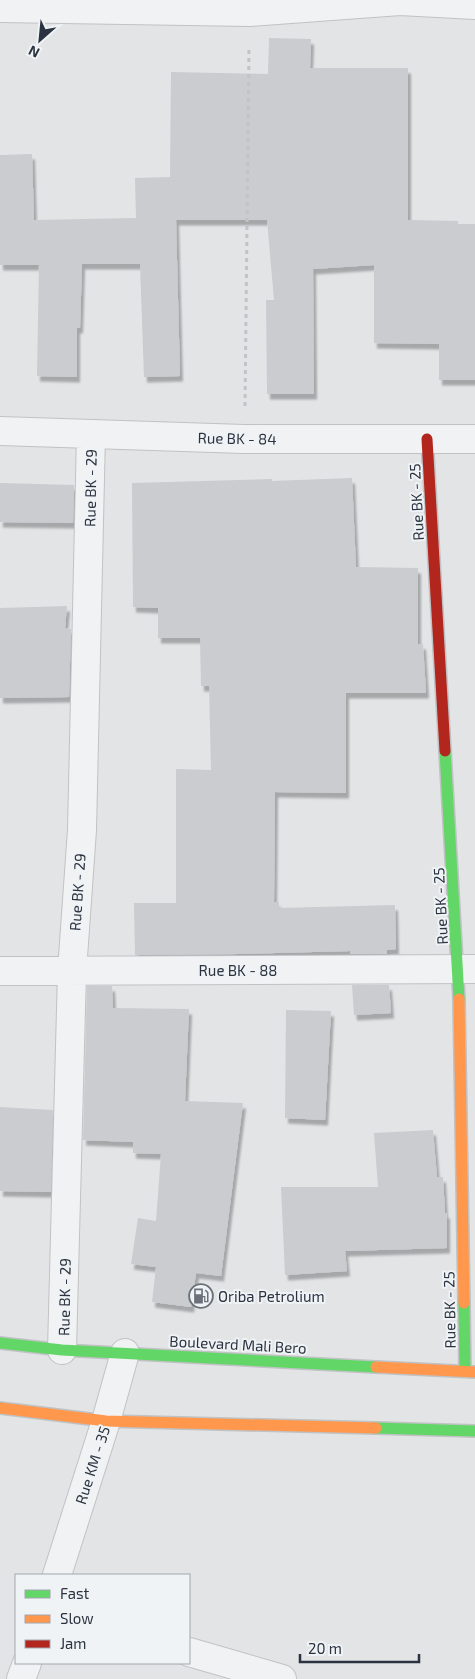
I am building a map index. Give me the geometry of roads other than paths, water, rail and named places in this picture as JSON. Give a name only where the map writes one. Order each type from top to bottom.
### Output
[{"type":"main road","name":"Rue BK - 25","points":[[427,439],[467,969],[470,1372]]},
{"type":"main road","name":"Boulevard Mali Bero","points":[[0,1343],[62,1350],[470,1372]]},
{"type":"main road","points":[[0,1408],[106,1421],[475,1432]]},
{"type":"street","points":[[0,8],[250,12],[400,1],[475,6]]},
{"type":"street","name":"Rue BK - 84","points":[[0,431],[244,439],[475,439]]},
{"type":"street","name":"Rue BK - 29","points":[[62,1350],[72,971],[82,830],[92,434]]},
{"type":"street","name":"Rue BK - 88","points":[[0,972],[467,969]]},
{"type":"street","name":"Rue KM - 35","points":[[57,1574],[106,1421],[125,1353]]},
{"type":"street","points":[[190,1652],[282,1679]]},
{"type":"street","points":[[21,1679],[27,1664]]},
{"type":"place","name":"Oriba Petrolium","points":[[201,1296]]}]
